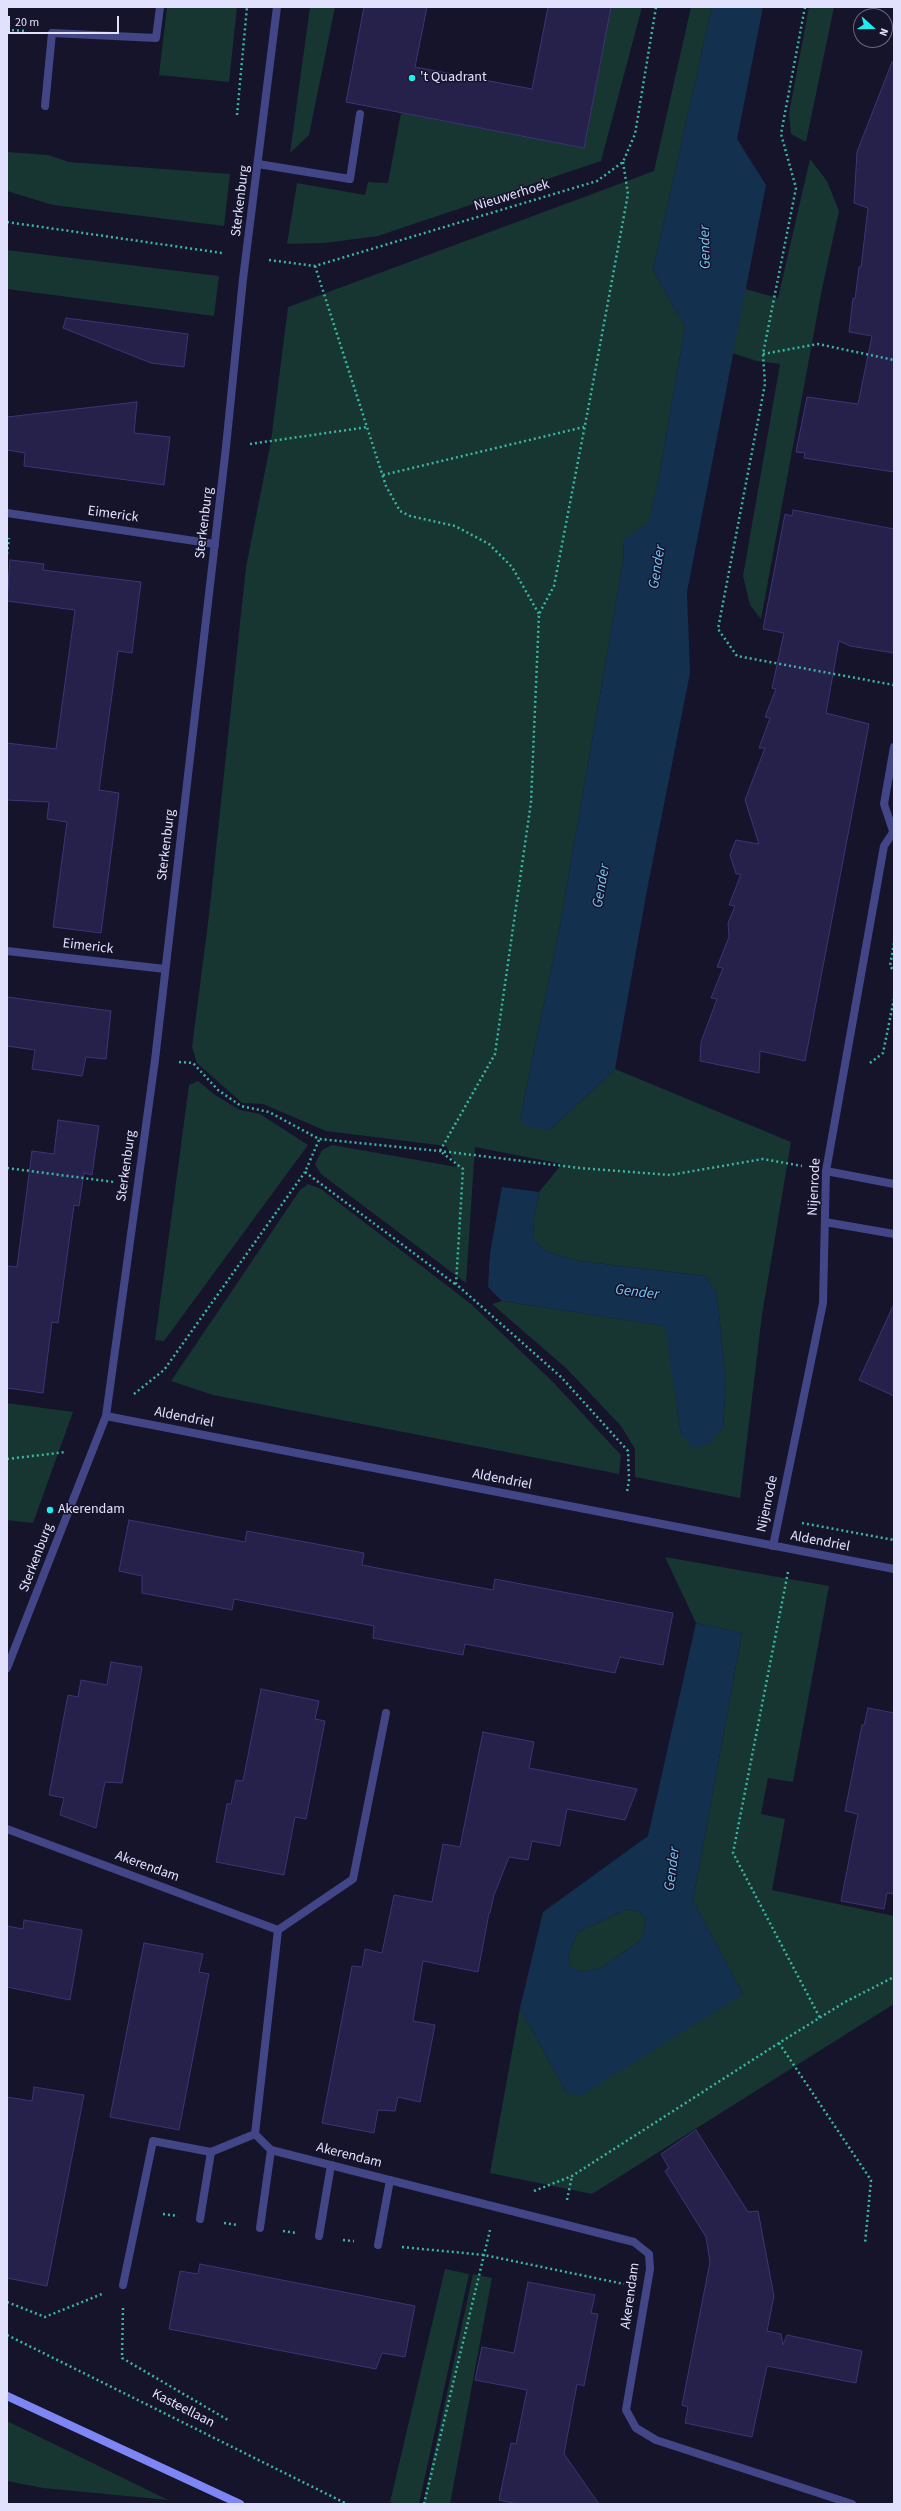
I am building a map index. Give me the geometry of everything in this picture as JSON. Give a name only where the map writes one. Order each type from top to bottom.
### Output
[{"type":"main road","points":[[7,2396],[240,2504]]},
{"type":"street","points":[[46,106],[52,32],[156,38],[160,7]]},
{"type":"street","name":"Sterkenburg","points":[[7,1668],[92,1448],[106,1416],[155,1060],[277,7]]},
{"type":"street","points":[[258,164],[350,179],[360,114]]},
{"type":"street","name":"Eimerick","points":[[7,513],[215,544]]},
{"type":"street","name":"Nijenrode","points":[[773,1546],[823,1303],[826,1171],[884,846],[894,831],[884,804],[894,747]]},
{"type":"street","name":"Eimerick","points":[[7,951],[165,969]]},
{"type":"street","points":[[826,1171],[894,1184]]},
{"type":"street","points":[[825,1222],[894,1234]]},
{"type":"street","name":"Aldendriel","points":[[106,1416],[894,1569]]},
{"type":"street","points":[[255,2134],[278,1930],[353,1879],[386,1713]]},
{"type":"street","name":"Akerendam","points":[[7,1829],[278,1930]]},
{"type":"street","points":[[255,2134],[271,2150],[260,2228]]},
{"type":"street","points":[[123,2285],[153,2141],[211,2152],[255,2134]]},
{"type":"street","name":"Akerendam","points":[[271,2150],[634,2242],[648,2254],[650,2269],[626,2410],[636,2428],[656,2440],[852,2504]]},
{"type":"street","points":[[200,2219],[211,2152]]},
{"type":"street","points":[[319,2236],[331,2165]]},
{"type":"street","points":[[378,2244],[390,2180]]},
{"type":"path","points":[[440,1151],[495,1054],[531,802],[539,614],[554,586],[628,194],[623,162],[635,134],[656,7]]},
{"type":"path","points":[[805,7],[780,134],[796,188],[763,354],[765,384],[718,629],[737,656],[894,685]]},
{"type":"path","name":"Nieuwerhoek","points":[[7,222],[315,266],[597,181],[623,162]]},
{"type":"path","points":[[315,266],[383,475],[400,511],[410,516],[455,526],[489,544],[512,567],[539,614]]},
{"type":"path","points":[[763,354],[818,344],[894,360]]},
{"type":"path","points":[[226,447],[368,427]]},
{"type":"path","points":[[383,475],[584,427]]},
{"type":"path","points":[[894,943],[890,966],[894,971]]},
{"type":"path","points":[[894,999],[891,1014],[894,1015]]},
{"type":"path","points":[[155,1060],[193,1063],[218,1090],[241,1106],[270,1112],[319,1139],[440,1151],[580,1168],[670,1175],[763,1159],[826,1171]]},
{"type":"path","points":[[106,1416],[164,1370],[305,1172],[319,1139]]},
{"type":"path","points":[[440,1151],[463,1168],[456,1284]]},
{"type":"path","points":[[7,1168],[138,1185]]},
{"type":"path","points":[[305,1172],[456,1284],[561,1377],[628,1451],[629,1480],[622,1516]]},
{"type":"path","points":[[7,1459],[92,1448]]},
{"type":"path","points":[[779,1518],[894,1540]]},
{"type":"path","points":[[792,1550],[733,1854],[820,2018]]},
{"type":"path","points":[[424,2504],[495,2207],[572,2176],[845,2002],[894,1977]]},
{"type":"path","points":[[779,2043],[871,2180],[865,2244]]},
{"type":"path","points":[[7,2302],[45,2317],[123,2285],[122,2358],[228,2420]]},
{"type":"path","name":"Kasteellaan","points":[[7,2335],[348,2504]]},
{"type":"green space","points":[[167,7],[237,7],[229,82],[159,75]]},
{"type":"green space","points":[[310,7],[335,7],[309,135],[290,153]]},
{"type":"green space","points":[[611,7],[642,7],[601,161],[378,236],[325,243],[287,244],[297,183],[365,195],[368,182],[388,183],[401,113],[584,148]]},
{"type":"green space","points":[[691,7],[712,7],[653,270],[685,327],[659,477],[649,523],[624,540],[623,562],[559,931],[520,1119],[550,1130],[615,1069],[791,1142],[762,1315],[740,1498],[635,1477],[635,1449],[621,1426],[567,1369],[492,1304],[502,1301],[666,1326],[681,1435],[710,1443],[723,1427],[726,1383],[717,1294],[705,1276],[579,1261],[545,1251],[533,1239],[534,1219],[539,1192],[562,1164],[475,1147],[466,1283],[321,1174],[315,1164],[322,1150],[332,1145],[457,1167],[446,1146],[326,1131],[263,1104],[242,1103],[197,1063],[192,1047],[209,915],[246,567],[271,441],[288,307],[654,171]]},
{"type":"green space","points":[[809,7],[834,7],[806,142],[791,134],[789,113]]},
{"type":"green space","points":[[7,152],[48,155],[69,162],[230,174],[224,226],[53,205],[7,191]]},
{"type":"green space","points":[[810,159],[827,181],[839,211],[822,289],[761,619],[750,605],[743,576],[780,364],[757,361],[732,353],[745,289],[778,298]]},
{"type":"green space","points":[[7,250],[219,276],[214,316],[7,289]]},
{"type":"green space","points":[[198,1081],[215,1095],[240,1110],[260,1114],[308,1145],[164,1341],[155,1340],[189,1085]]},
{"type":"green space","points":[[308,1184],[321,1189],[471,1304],[552,1381],[621,1455],[619,1474],[213,1395],[171,1381],[300,1190]]},
{"type":"green space","points":[[7,1403],[73,1412],[33,1523],[7,1520]]},
{"type":"green space","points":[[665,1557],[829,1586],[793,1782],[768,1778],[761,1814],[785,1819],[772,1890],[894,1916],[894,2004],[592,2194],[490,2173],[520,2008],[567,2094],[743,1994],[693,1901],[742,1633],[696,1623]]},
{"type":"green space","points":[[628,1909],[639,1912],[646,1920],[642,1939],[601,1968],[581,1972],[570,1967],[568,1955],[578,1932]]},
{"type":"green space","points":[[445,2269],[469,2274],[419,2504],[396,2504],[390,2502]]},
{"type":"green space","points":[[473,2274],[492,2278],[450,2504],[423,2504]]},
{"type":"green space","points":[[7,2421],[168,2500],[43,2488],[7,2481]]},
{"type":"water","name":"Gender","points":[[712,7],[763,7],[737,139],[766,185],[687,592],[690,673],[647,890],[615,1069],[550,1130],[528,1127],[520,1119],[559,931],[623,562],[624,540],[649,522],[659,477],[685,327],[653,270]]},
{"type":"water","name":"Gender","points":[[502,1187],[539,1192],[534,1219],[533,1239],[545,1251],[579,1261],[705,1276],[717,1294],[726,1383],[723,1427],[711,1443],[694,1448],[681,1435],[665,1326],[502,1301],[488,1287],[490,1253]]},
{"type":"water","name":"Gender","points":[[696,1623],[742,1633],[693,1901],[743,1994],[582,2095],[567,2094],[520,2008],[543,1912],[648,1836]],"holes":[[[628,1909],[639,1912],[646,1920],[642,1939],[601,1968],[581,1972],[570,1967],[568,1955],[578,1932]]]},
{"type":"building","name":"'t Quadrant","points":[[364,7],[427,7],[415,67],[532,89],[548,7],[611,7],[584,148],[346,102]]},
{"type":"building","points":[[892,62],[894,63],[894,472],[804,458],[805,453],[796,452],[807,397],[858,404],[872,336],[849,332],[853,298],[855,299],[859,267],[861,267],[868,208],[854,203],[857,152]]},
{"type":"building","points":[[66,318],[188,334],[184,367],[151,363],[63,328]]},
{"type":"building","points":[[137,402],[134,433],[170,437],[164,485],[24,466],[25,453],[7,450],[7,417]]},
{"type":"building","points":[[793,510],[894,529],[894,653],[850,646],[839,641],[826,713],[869,724],[805,1061],[760,1051],[759,1073],[700,1061],[701,1042],[717,999],[711,998],[723,968],[717,967],[729,937],[728,923],[735,906],[729,905],[741,874],[736,874],[730,855],[736,840],[759,844],[745,800],[765,748],[759,748],[770,718],[765,717],[776,689],[772,688],[784,633],[763,629],[785,514],[792,516]]},
{"type":"building","points":[[10,560],[44,564],[43,570],[141,582],[132,653],[118,651],[99,790],[119,793],[101,933],[53,927],[67,822],[47,819],[49,802],[7,800],[7,743],[56,749],[75,610],[7,601]]},
{"type":"building","points":[[7,997],[111,1011],[106,1059],[86,1057],[82,1076],[32,1069],[35,1050],[7,1046]]},
{"type":"building","points":[[58,1120],[99,1126],[92,1175],[84,1173],[79,1206],[74,1205],[58,1323],[52,1322],[43,1393],[7,1388],[7,1266],[17,1267],[32,1151],[54,1154]]},
{"type":"building","points":[[894,1304],[894,1396],[859,1380]]},
{"type":"building","points":[[129,1520],[245,1542],[247,1531],[364,1553],[362,1565],[429,1578],[493,1590],[495,1579],[673,1613],[663,1665],[620,1657],[615,1673],[465,1644],[463,1655],[373,1638],[374,1626],[234,1599],[232,1610],[142,1593],[142,1576],[119,1571]]},
{"type":"building","points":[[111,1662],[142,1667],[122,1783],[105,1782],[96,1828],[60,1815],[64,1798],[49,1795],[68,1695],[78,1697],[81,1680],[107,1685]]},
{"type":"building","points":[[261,1689],[319,1701],[315,1719],[325,1721],[306,1819],[295,1817],[284,1875],[216,1862],[227,1804],[231,1804],[236,1780],[243,1781]]},
{"type":"building","points":[[868,1708],[894,1713],[894,1894],[887,1893],[884,1909],[841,1901],[858,1814],[845,1811],[862,1725],[864,1725]]},
{"type":"building","points":[[483,1732],[534,1742],[529,1768],[637,1789],[625,1820],[567,1809],[560,1846],[532,1841],[528,1860],[509,1857],[494,1895],[489,1913],[478,1972],[423,1961],[413,2021],[435,2025],[420,2102],[398,2097],[395,2111],[378,2110],[374,2133],[322,2123],[352,1966],[362,1967],[365,1949],[382,1953],[394,1895],[432,1902],[443,1844],[460,1847]]},
{"type":"building","points":[[24,1920],[82,1930],[70,2000],[7,1987],[7,1926],[23,1929]]},
{"type":"building","points":[[144,1943],[203,1954],[199,1972],[209,1974],[179,2130],[110,2117]]},
{"type":"building","points":[[34,2087],[84,2095],[47,2286],[7,2278],[7,2097],[32,2101]]},
{"type":"building","points":[[696,2130],[748,2212],[758,2211],[774,2296],[767,2331],[781,2334],[783,2345],[787,2335],[862,2351],[856,2383],[767,2366],[752,2437],[685,2423],[688,2407],[682,2405],[710,2262],[706,2237],[665,2171],[669,2168],[661,2154]]},
{"type":"building","points":[[200,2264],[415,2306],[405,2357],[382,2353],[376,2369],[169,2329],[180,2271],[198,2274]]},
{"type":"building","points":[[528,2282],[595,2295],[591,2313],[598,2314],[584,2386],[577,2384],[564,2454],[599,2504],[517,2504],[499,2500],[511,2443],[516,2444],[527,2390],[475,2380],[482,2347],[514,2353]]},
{"type":"place","name":"'t Quadrant","points":[[412,78]]},
{"type":"place","name":"Akerendam","points":[[50,1510]]}]
